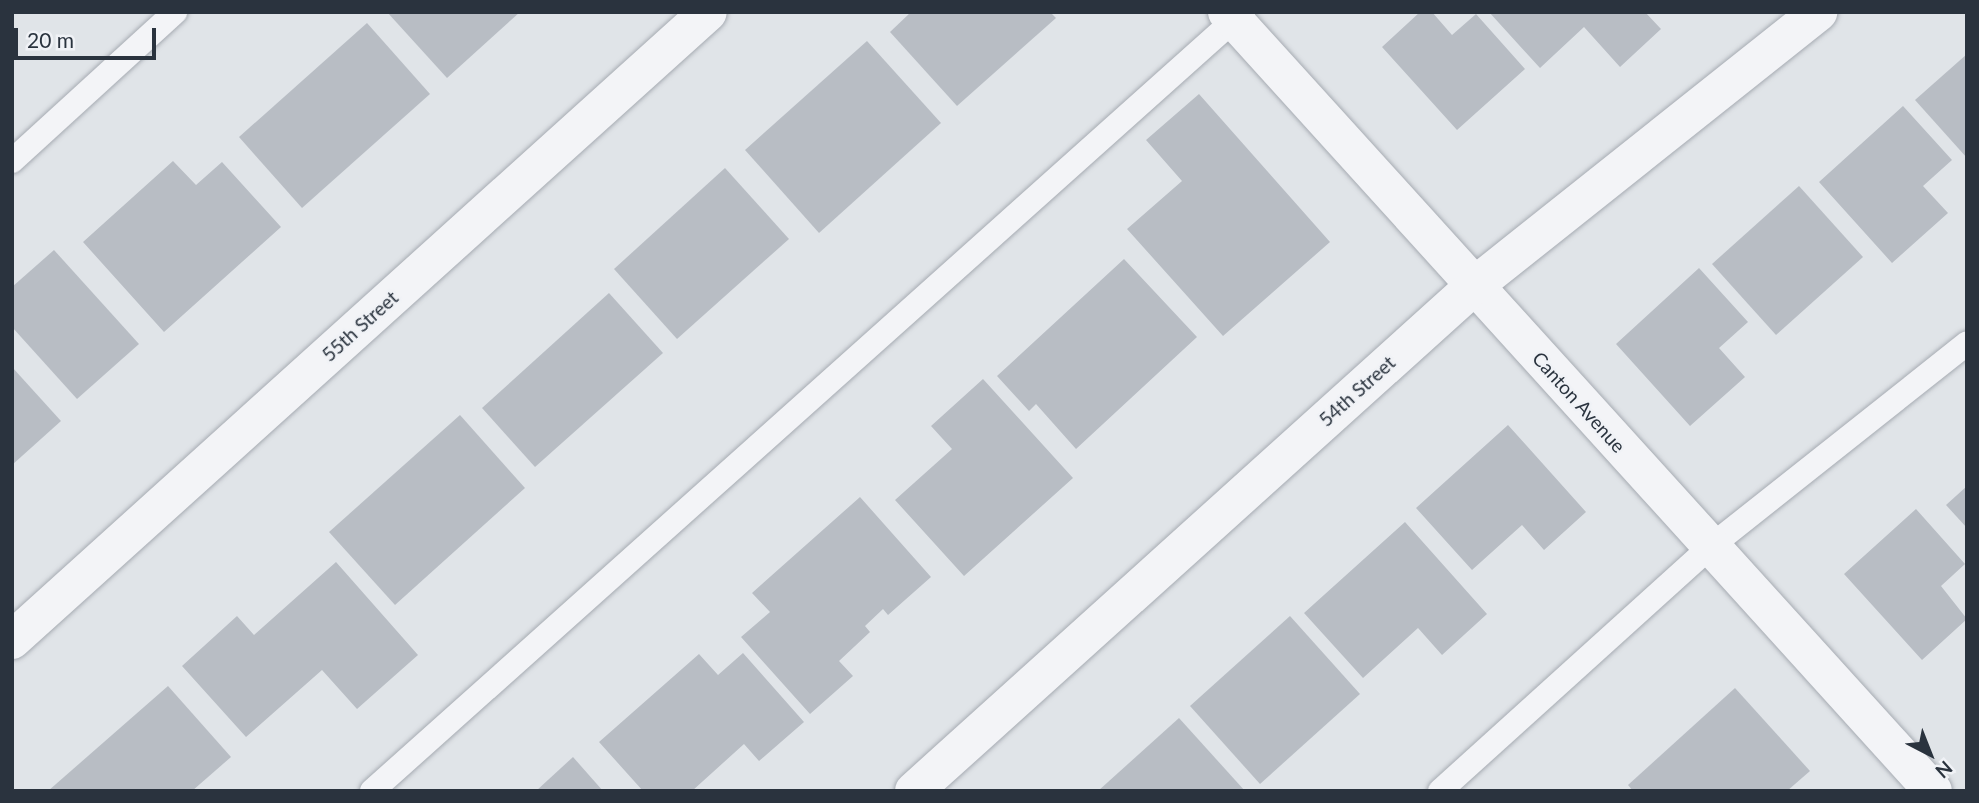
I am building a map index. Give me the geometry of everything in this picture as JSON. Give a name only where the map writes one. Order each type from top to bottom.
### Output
[{"type":"street","name":"55th Street","points":[[12,640],[708,12]]},
{"type":"street","name":"54th Street","points":[[914,791],[1474,286],[1818,12]]},
{"type":"street","name":"Canton Avenue","points":[[1234,15],[1474,286],[1933,791]]},
{"type":"lane","points":[[12,161],[175,12]]},
{"type":"lane","points":[[372,791],[1234,15]]},
{"type":"lane","points":[[1440,791],[1710,547],[1967,343]]},
{"type":"building","points":[[387,12],[520,12],[447,78]]},
{"type":"building","points":[[911,12],[1050,12],[1056,18],[957,106],[890,32]]},
{"type":"building","points":[[1420,12],[1432,12],[1452,35],[1476,14],[1525,69],[1457,130],[1382,47]]},
{"type":"building","points":[[1489,12],[1645,12],[1661,29],[1620,67],[1584,27],[1540,68]]},
{"type":"building","points":[[367,23],[430,94],[302,208],[239,137]]},
{"type":"building","points":[[867,41],[941,123],[819,233],[745,150]]},
{"type":"building","points":[[1967,54],[1967,158],[1915,100]]},
{"type":"building","points":[[1199,94],[1330,242],[1223,336],[1127,229],[1182,181],[1146,140]]},
{"type":"building","points":[[1903,106],[1952,160],[1923,186],[1948,213],[1892,263],[1819,182]]},
{"type":"building","points":[[173,161],[196,185],[222,162],[281,227],[164,332],[83,242]]},
{"type":"building","points":[[725,168],[789,239],[677,339],[614,269]]},
{"type":"building","points":[[1799,186],[1863,257],[1776,335],[1712,264]]},
{"type":"building","points":[[54,250],[139,344],[77,399],[12,327],[12,287]]},
{"type":"building","points":[[1124,259],[1197,337],[1076,449],[1036,404],[1029,411],[997,376]]},
{"type":"building","points":[[1699,268],[1748,322],[1719,348],[1745,377],[1690,426],[1616,344]]},
{"type":"building","points":[[609,293],[663,353],[535,467],[482,408]]},
{"type":"building","points":[[12,367],[61,421],[12,465]]},
{"type":"building","points":[[983,379],[1073,478],[964,576],[895,500],[952,449],[931,426]]},
{"type":"building","points":[[460,415],[525,488],[395,605],[329,532]]},
{"type":"building","points":[[1508,425],[1586,512],[1544,550],[1522,525],[1472,570],[1416,508]]},
{"type":"building","points":[[1967,486],[1967,528],[1946,505]]},
{"type":"building","points":[[860,497],[931,577],[888,615],[883,609],[865,626],[870,632],[839,661],[853,676],[810,714],[741,637],[770,612],[752,593]]},
{"type":"building","points":[[1916,509],[1965,564],[1941,586],[1967,619],[1922,660],[1844,574]]},
{"type":"building","points":[[1405,522],[1487,614],[1442,655],[1418,628],[1363,678],[1304,613]]},
{"type":"building","points":[[336,562],[418,655],[357,709],[322,670],[246,737],[182,666],[237,616],[254,635]]},
{"type":"building","points":[[1290,616],[1360,694],[1260,784],[1190,706]]},
{"type":"building","points":[[743,653],[804,722],[759,761],[744,744],[692,791],[643,791],[599,742],[699,654],[718,675]]},
{"type":"building","points":[[168,686],[231,757],[192,791],[48,791]]},
{"type":"building","points":[[1735,688],[1810,771],[1787,791],[1633,791],[1628,785]]},
{"type":"building","points":[[1179,718],[1245,791],[1098,791]]},
{"type":"building","points":[[573,757],[603,791],[536,791]]}]
